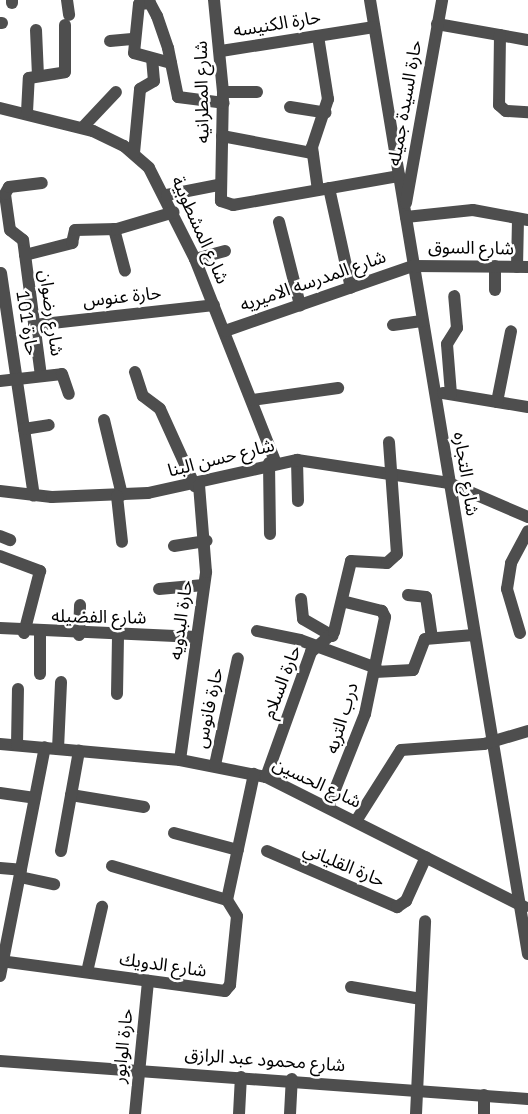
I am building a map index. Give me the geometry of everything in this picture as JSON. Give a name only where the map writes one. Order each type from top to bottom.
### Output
[{"type":"street","points":[[27,112],[27,80],[38,75],[64,74],[67,0]]},
{"type":"street","name":"شارع المطرانيه","points":[[214,0],[224,98],[218,185]]},
{"type":"street","name":"شارع التجاره","points":[[370,0],[492,743],[524,907],[528,954]]},
{"type":"street","name":"حارة السيدة جميله","points":[[405,215],[442,0]]},
{"type":"street","points":[[171,63],[136,55],[132,39],[136,6],[150,3],[171,63],[178,97],[224,98],[257,92]]},
{"type":"street","points":[[437,24],[528,40]]},
{"type":"street","name":"حارة الكنيسه","points":[[221,51],[374,27]]},
{"type":"street","points":[[36,30],[38,75]]},
{"type":"street","points":[[500,35],[499,105],[528,112]]},
{"type":"street","points":[[318,36],[328,92],[326,113],[312,153],[351,288]]},
{"type":"street","points":[[110,41],[132,39]]},
{"type":"street","points":[[134,153],[140,89],[154,81],[152,60]]},
{"type":"street","points":[[82,127],[116,92]]},
{"type":"street","points":[[290,106],[326,113]]},
{"type":"street","name":"شارع المشطوبية","points":[[0,108],[27,112],[82,127],[134,153],[167,195],[225,331],[252,400],[272,462]]},
{"type":"street","points":[[222,136],[312,153]]},
{"type":"street","points":[[167,195],[218,185],[221,201],[233,205],[399,176]]},
{"type":"street","points":[[42,183],[7,189],[4,218],[12,232],[23,240],[25,255],[72,243],[75,230],[114,229],[174,212]]},
{"type":"street","points":[[405,215],[473,210],[523,220],[522,267]]},
{"type":"street","points":[[279,222],[300,305]]},
{"type":"street","points":[[114,229],[125,271]]},
{"type":"street","points":[[195,259],[225,251]]},
{"type":"street","name":"شارع رضوان","points":[[25,255],[41,376]]},
{"type":"street","name":"شارع المدرسه الاميريه","points":[[225,331],[413,266]]},
{"type":"street","name":"شارع السوق","points":[[413,266],[522,267]]},
{"type":"street","points":[[495,266],[495,290]]},
{"type":"street","name":"حارة 101","points":[[1,273],[34,496]]},
{"type":"street","points":[[451,394],[447,344],[456,328],[454,296]]},
{"type":"street","name":"حارة عنوس","points":[[34,325],[214,305]]},
{"type":"street","points":[[393,325],[422,321]]},
{"type":"street","points":[[497,402],[511,331]]},
{"type":"street","name":"حارة البدويه","points":[[135,372],[143,396],[160,409],[197,485],[207,541],[204,585],[180,760]]},
{"type":"street","points":[[0,381],[63,375],[69,394]]},
{"type":"street","points":[[252,400],[338,388]]},
{"type":"street","points":[[434,391],[528,407]]},
{"type":"street","points":[[104,420],[120,496],[122,542]]},
{"type":"street","points":[[24,429],[49,425]]},
{"type":"street","points":[[301,599],[303,619],[332,636],[352,560],[387,563],[397,554],[389,442]]},
{"type":"street","points":[[297,460],[298,501]]},
{"type":"street","name":"شارع حسن البنا","points":[[0,491],[34,496],[120,496],[197,485],[272,462],[297,460],[449,483],[528,518]]},
{"type":"street","points":[[270,534],[272,462]]},
{"type":"street","points":[[520,633],[507,590],[511,563],[528,531]]},
{"type":"street","points":[[174,546],[207,541]]},
{"type":"street","points":[[0,556],[40,572],[24,633]]},
{"type":"street","points":[[159,589],[204,585]]},
{"type":"street","points":[[408,595],[426,597],[432,638],[474,635]]},
{"type":"street","name":"درب التربه","points":[[328,807],[358,738],[376,670],[385,617],[382,610],[342,600]]},
{"type":"street","points":[[79,635],[80,605]]},
{"type":"street","name":"شارع الفضيله","points":[[0,628],[40,634],[197,637]]},
{"type":"street","points":[[257,631],[316,645],[376,670]]},
{"type":"street","points":[[40,634],[40,674]]},
{"type":"street","points":[[117,694],[118,635]]},
{"type":"street","name":"حارة السلام","points":[[227,900],[238,850],[260,775],[316,645],[332,636]]},
{"type":"street","name":"درب التربه","points":[[376,670],[413,670],[421,644],[432,638]]},
{"type":"street","name":"حارة فانوس","points":[[215,765],[238,658]]},
{"type":"street","points":[[0,975],[35,798],[51,748],[61,682]]},
{"type":"street","points":[[17,745],[18,689]]},
{"type":"street","points":[[356,821],[401,750],[492,743],[528,731]]},
{"type":"street","name":"شارع الحسين","points":[[0,744],[180,760],[260,775],[524,907]]},
{"type":"street","points":[[61,851],[78,750]]},
{"type":"street","points":[[0,793],[35,798]]},
{"type":"street","points":[[71,795],[144,807]]},
{"type":"street","points":[[174,833],[238,850]]},
{"type":"street","name":"حارة القلياني","points":[[267,851],[393,906],[406,901],[426,857]]},
{"type":"street","points":[[112,866],[227,900]]},
{"type":"street","points":[[0,868],[54,884]]},
{"type":"street","name":"شارع الدويك","points":[[2,961],[148,981],[228,988],[237,916],[227,900]]},
{"type":"street","points":[[87,972],[102,907]]},
{"type":"street","points":[[416,1114],[425,921]]},
{"type":"street","name":"حارة الوابور","points":[[135,1114],[148,981]]},
{"type":"street","points":[[351,987],[421,999]]},
{"type":"street","name":"شارع محمود عبد الرازق","points":[[0,1061],[416,1088],[528,1100]]},
{"type":"street","points":[[239,1114],[241,1077]]},
{"type":"street","points":[[290,1114],[292,1079]]},
{"type":"street","points":[[484,1095],[484,1114]]}]
